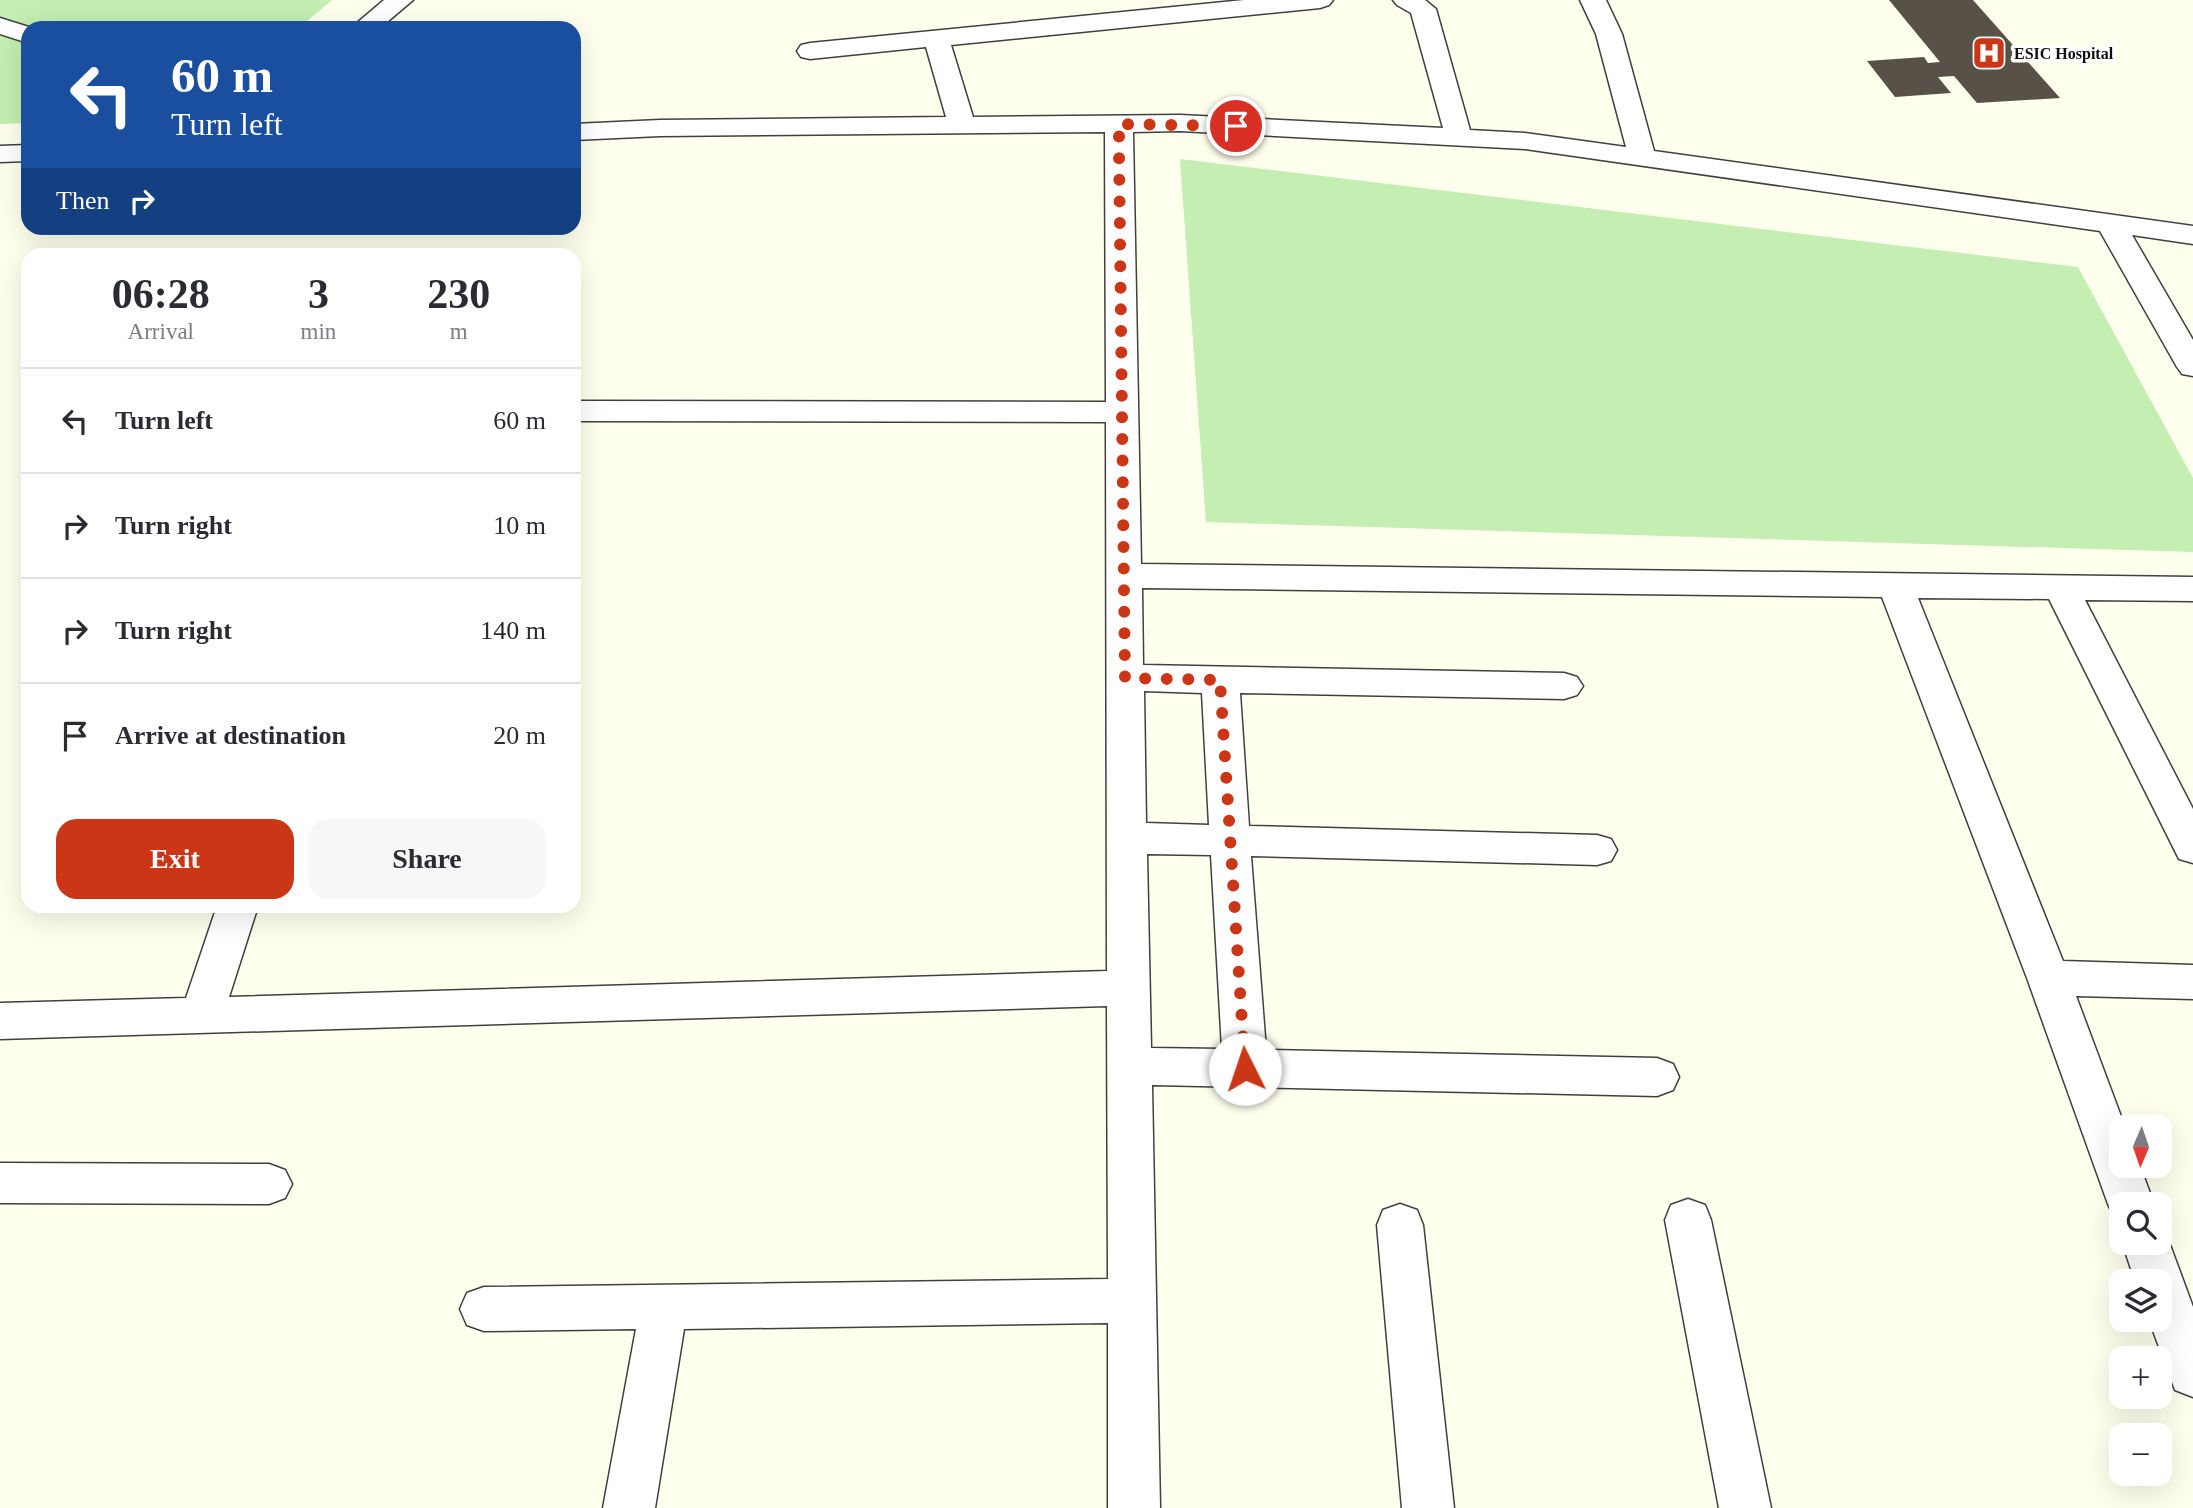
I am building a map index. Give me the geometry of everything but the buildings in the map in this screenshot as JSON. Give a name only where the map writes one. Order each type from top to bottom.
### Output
[{"type":"street","points":[[373,21],[400,0]]},
{"type":"street","points":[[810,51],[1320,0]]},
{"type":"street","points":[[1406,0],[1423,9],[1459,138]]},
{"type":"street","points":[[1593,0],[1609,34],[1643,156]]},
{"type":"street","points":[[0,26],[21,33]]},
{"type":"street","points":[[936,38],[962,125]]},
{"type":"street","points":[[1119,124],[1134,1508]]},
{"type":"street","points":[[581,132],[1180,124],[1525,141],[2193,235]]},
{"type":"street","points":[[0,154],[21,153]]},
{"type":"street","points":[[2110,223],[2193,367]]},
{"type":"street","points":[[581,411],[1122,412]]},
{"type":"street","points":[[1124,576],[2193,589]]},
{"type":"street","points":[[1895,585],[2048,978],[2127,1192]]},
{"type":"street","points":[[2061,587],[2193,848]]},
{"type":"street","points":[[1125,678],[1564,686]]},
{"type":"street","points":[[1220,680],[1245,1069]]},
{"type":"street","points":[[1126,838],[1597,850]]},
{"type":"street","points":[[201,1017],[236,913]]},
{"type":"street","points":[[2048,978],[2193,982]]},
{"type":"street","points":[[0,1021],[1128,988]]},
{"type":"street","points":[[1129,1066],[1657,1077]]},
{"type":"street","points":[[0,1183],[269,1184]]},
{"type":"street","points":[[1688,1220],[1745,1508]]},
{"type":"street","points":[[1400,1225],[1427,1508]]},
{"type":"street","points":[[484,1309],[1131,1301]]},
{"type":"street","points":[[629,1508],[664,1307]]},
{"type":"street","points":[[2172,1317],[2193,1374]]},
{"type":"green space","points":[[0,0],[332,0],[307,21],[21,21],[21,123],[0,124]]},
{"type":"green space","points":[[1180,159],[2078,267],[2193,478],[2193,552],[1206,522]]},
{"type":"place","name":"ESIC Hospital","points":[[1989,53]]},
{"type":"route","points":[[1236,126],[1119,124],[1119,150],[1125,678],[1220,680],[1245,1069]]}]
